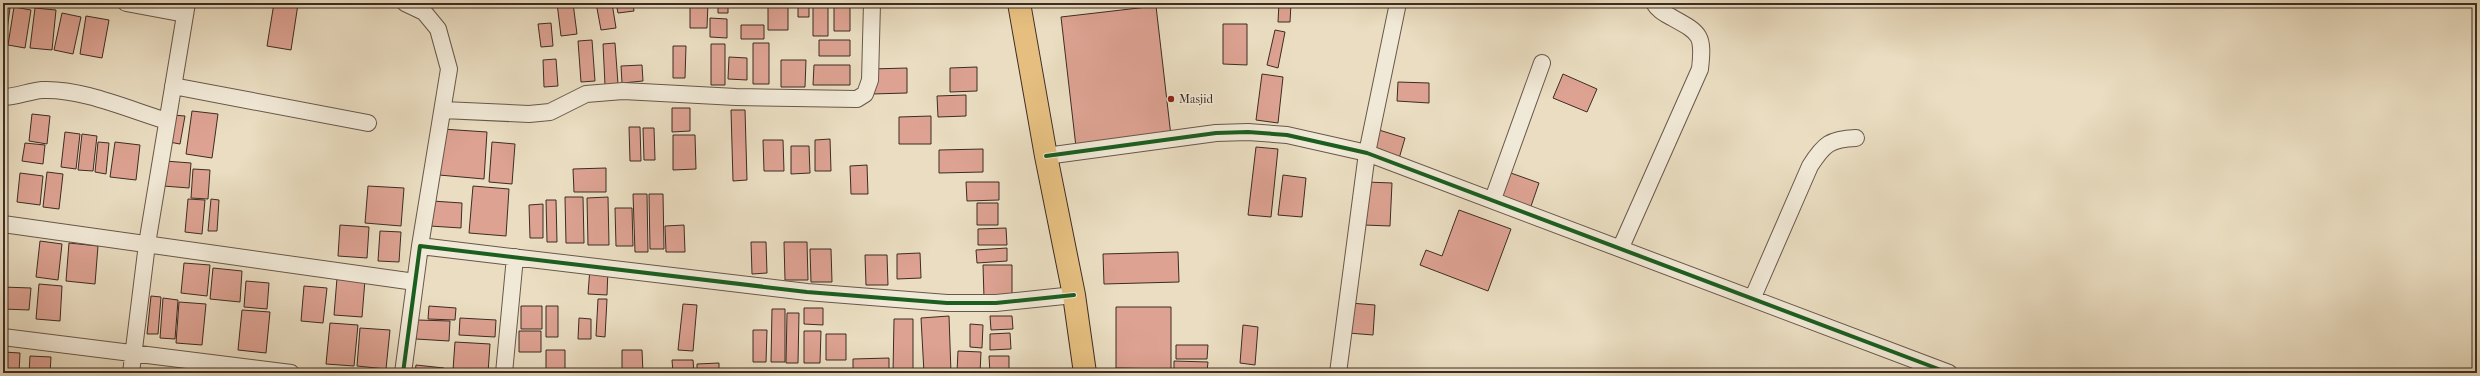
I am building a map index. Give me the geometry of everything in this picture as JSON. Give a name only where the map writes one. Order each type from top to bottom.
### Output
[{"type":"main road","points":[[1019,3],[1046,156],[1074,295],[1082,368]]},
{"type":"street","points":[[126,3],[186,9],[146,244],[131,373]]},
{"type":"street","points":[[403,373],[420,246],[449,69],[438,29],[424,12],[405,3]]},
{"type":"street","points":[[443,110],[529,114],[550,112],[586,94],[623,91],[744,97],[857,99],[865,94],[870,80],[872,3]]},
{"type":"street","points":[[1338,373],[1367,153],[1398,3]]},
{"type":"street","points":[[1621,247],[1700,69],[1702,51],[1699,36],[1694,29],[1662,12],[1654,3]]},
{"type":"street","points":[[1493,199],[1542,63]]},
{"type":"street","points":[[173,86],[368,123]]},
{"type":"street","points":[[3,97],[14,97],[42,90],[62,91],[167,121]]},
{"type":"street","points":[[1046,156],[1216,133],[1248,132],[1287,135],[1367,153],[1621,247],[1949,373]]},
{"type":"street","points":[[1753,297],[1810,166],[1818,153],[1827,144],[1837,139],[1856,138]]},
{"type":"street","points":[[3,224],[415,282]]},
{"type":"street","points":[[420,246],[515,256],[807,292],[947,303],[996,303],[1074,295]]},
{"type":"street","points":[[504,373],[515,256]]},
{"type":"street","points":[[3,338],[291,373]]},
{"type":"building","points":[[274,3],[298,4],[291,50],[267,46]]},
{"type":"building","points":[[557,3],[573,3],[577,34],[561,36]]},
{"type":"building","points":[[596,3],[612,3],[616,28],[601,30]]},
{"type":"building","points":[[616,3],[633,3],[634,11],[618,13]]},
{"type":"building","points":[[690,3],[708,3],[707,28],[690,28]]},
{"type":"building","points":[[718,3],[728,3],[728,13],[718,13]]},
{"type":"building","points":[[768,3],[788,3],[788,30],[768,30]]},
{"type":"building","points":[[798,3],[809,3],[809,17],[798,17]]},
{"type":"building","points":[[813,3],[828,3],[828,36],[813,36]]},
{"type":"building","points":[[834,3],[850,3],[850,31],[834,31]]},
{"type":"building","points":[[1279,3],[1291,3],[1290,22],[1278,22]]},
{"type":"building","points":[[1156,6],[1171,136],[1076,147],[1061,17]]},
{"type":"building","points":[[3,7],[10,8],[5,45],[3,45]]},
{"type":"building","points":[[14,7],[31,10],[25,48],[8,45]]},
{"type":"building","points":[[35,8],[56,10],[52,50],[30,48]]},
{"type":"building","points":[[62,13],[81,17],[73,54],[54,50]]},
{"type":"building","points":[[86,16],[109,20],[102,58],[80,54]]},
{"type":"building","points":[[710,18],[727,19],[727,38],[710,37]]},
{"type":"building","points":[[551,23],[553,46],[541,47],[538,24]]},
{"type":"building","points":[[1223,24],[1247,24],[1247,65],[1223,64]]},
{"type":"building","points":[[741,25],[764,25],[764,39],[741,39]]},
{"type":"building","points":[[1275,30],[1285,32],[1278,68],[1267,65]]},
{"type":"building","points":[[592,40],[595,81],[581,82],[578,41]]},
{"type":"building","points":[[819,40],[850,40],[850,56],[819,56]]},
{"type":"building","points":[[615,43],[618,84],[605,85],[603,44]]},
{"type":"building","points":[[753,43],[769,43],[769,84],[753,84]]},
{"type":"building","points":[[711,44],[725,44],[725,85],[711,85]]},
{"type":"building","points":[[673,46],[686,46],[685,78],[673,78]]},
{"type":"building","points":[[729,57],[747,58],[747,80],[728,79]]},
{"type":"building","points":[[556,59],[558,86],[544,87],[543,60]]},
{"type":"building","points":[[781,60],[806,60],[805,87],[781,87]]},
{"type":"building","points":[[642,65],[643,81],[622,83],[621,66]]},
{"type":"building","points":[[814,65],[850,65],[850,85],[813,85]]},
{"type":"building","points":[[977,67],[977,91],[950,92],[950,68]]},
{"type":"building","points":[[907,68],[907,93],[872,94],[871,69]]},
{"type":"building","points":[[1262,74],[1283,77],[1278,123],[1256,120]]},
{"type":"building","points":[[1563,74],[1597,89],[1587,112],[1553,98]]},
{"type":"building","points":[[1398,82],[1429,83],[1429,103],[1397,101]]},
{"type":"building","points":[[966,95],[966,116],[938,117],[937,96]]},
{"type":"building","points":[[672,108],[690,108],[690,131],[672,132]]},
{"type":"building","points":[[731,110],[745,110],[747,180],[733,181]]},
{"type":"building","points":[[192,111],[218,114],[212,158],[186,154]]},
{"type":"building","points":[[32,114],[50,116],[47,144],[29,141]]},
{"type":"building","points":[[173,115],[185,116],[180,144],[169,142]]},
{"type":"building","points":[[931,116],[931,144],[899,144],[899,117]]},
{"type":"building","points":[[629,127],[640,127],[641,161],[630,161]]},
{"type":"building","points":[[643,128],[654,128],[655,160],[644,160]]},
{"type":"building","points":[[442,129],[487,132],[484,179],[439,175]]},
{"type":"building","points":[[1379,130],[1405,138],[1398,162],[1372,154]]},
{"type":"building","points":[[65,132],[80,134],[76,169],[61,167]]},
{"type":"building","points":[[82,134],[97,136],[93,171],[78,170]]},
{"type":"building","points":[[673,135],[695,135],[696,169],[673,170]]},
{"type":"building","points":[[830,139],[831,171],[815,171],[815,140]]},
{"type":"building","points":[[763,140],[783,140],[784,171],[764,171]]},
{"type":"building","points":[[98,142],[109,143],[106,174],[95,172]]},
{"type":"building","points":[[115,142],[140,145],[136,180],[110,177]]},
{"type":"building","points":[[492,142],[515,144],[512,184],[489,182]]},
{"type":"building","points":[[25,143],[45,145],[43,164],[22,161]]},
{"type":"building","points":[[791,146],[809,146],[810,173],[791,174]]},
{"type":"building","points":[[1256,147],[1278,149],[1271,217],[1248,215]]},
{"type":"building","points":[[983,149],[983,172],[939,173],[939,150]]},
{"type":"building","points":[[165,161],[191,163],[189,188],[163,186]]},
{"type":"building","points":[[867,165],[868,194],[851,194],[850,166]]},
{"type":"building","points":[[606,168],[606,192],[574,192],[573,169]]},
{"type":"building","points":[[193,169],[210,170],[208,199],[191,198]]},
{"type":"building","points":[[47,172],[63,174],[59,209],[43,207]]},
{"type":"building","points":[[1508,172],[1539,183],[1530,209],[1499,198]]},
{"type":"building","points":[[20,173],[43,176],[40,205],[17,202]]},
{"type":"building","points":[[1283,175],[1306,178],[1302,217],[1278,215]]},
{"type":"building","points":[[966,182],[999,182],[999,200],[967,201]]},
{"type":"building","points":[[1366,182],[1392,183],[1390,226],[1364,225]]},
{"type":"building","points":[[368,186],[404,188],[401,226],[365,223]]},
{"type":"building","points":[[473,186],[509,189],[506,236],[469,233]]},
{"type":"building","points":[[633,194],[647,194],[648,252],[635,252]]},
{"type":"building","points":[[649,194],[663,194],[664,249],[650,249]]},
{"type":"building","points":[[565,197],[583,197],[584,243],[566,243]]},
{"type":"building","points":[[608,197],[609,245],[588,245],[587,198]]},
{"type":"building","points":[[188,199],[205,200],[202,234],[185,232]]},
{"type":"building","points":[[211,199],[219,200],[217,231],[208,231]]},
{"type":"building","points":[[546,200],[556,200],[557,242],[547,242]]},
{"type":"building","points":[[432,201],[462,203],[461,228],[430,226]]},
{"type":"building","points":[[977,203],[998,203],[998,225],[977,225]]},
{"type":"building","points":[[543,204],[543,238],[530,238],[529,205]]},
{"type":"building","points":[[615,208],[632,208],[633,246],[616,246]]},
{"type":"building","points":[[1459,210],[1511,229],[1488,291],[1420,265],[1426,250],[1442,256]]},
{"type":"building","points":[[340,225],[369,227],[367,258],[338,256]]},
{"type":"building","points":[[684,225],[685,252],[666,252],[665,226]]},
{"type":"building","points":[[1006,228],[1007,245],[978,245],[978,229]]},
{"type":"building","points":[[380,231],[401,232],[399,262],[378,261]]},
{"type":"building","points":[[40,241],[62,244],[58,280],[36,277]]},
{"type":"building","points":[[751,242],[766,242],[767,273],[752,274]]},
{"type":"building","points":[[784,242],[807,242],[808,280],[785,280]]},
{"type":"building","points":[[69,243],[98,246],[95,284],[66,281]]},
{"type":"building","points":[[1007,248],[1007,261],[977,263],[976,250]]},
{"type":"building","points":[[810,249],[831,249],[832,282],[811,282]]},
{"type":"building","points":[[1178,252],[1179,282],[1104,284],[1103,254]]},
{"type":"building","points":[[920,253],[921,278],[897,279],[897,254]]},
{"type":"building","points":[[865,255],[887,255],[888,285],[866,285]]},
{"type":"building","points":[[184,263],[210,265],[207,296],[181,293]]},
{"type":"building","points":[[983,265],[1012,265],[1012,297],[984,298]]},
{"type":"building","points":[[213,268],[242,271],[240,302],[210,299]]},
{"type":"building","points":[[590,268],[608,269],[607,295],[588,294]]},
{"type":"building","points":[[337,278],[365,280],[362,317],[334,315]]},
{"type":"building","points":[[246,281],[269,283],[267,309],[244,307]]},
{"type":"building","points":[[39,284],[62,286],[60,321],[36,319]]},
{"type":"building","points":[[304,286],[327,288],[323,323],[301,321]]},
{"type":"building","points":[[3,287],[31,288],[29,310],[3,309]]},
{"type":"building","points":[[151,296],[161,297],[158,334],[147,334]]},
{"type":"building","points":[[163,298],[178,300],[175,339],[160,338]]},
{"type":"building","points":[[598,299],[607,299],[605,337],[596,336]]},
{"type":"building","points":[[179,302],[206,304],[202,345],[176,343]]},
{"type":"building","points":[[1350,303],[1375,305],[1373,335],[1348,333]]},
{"type":"building","points":[[683,304],[697,305],[693,351],[678,350]]},
{"type":"building","points":[[429,306],[456,308],[455,320],[428,319]]},
{"type":"building","points":[[521,306],[542,306],[542,329],[521,329]]},
{"type":"building","points":[[546,306],[558,306],[558,337],[546,337]]},
{"type":"building","points":[[1116,307],[1171,307],[1171,369],[1116,368]]},
{"type":"building","points":[[804,308],[823,308],[823,325],[804,324]]},
{"type":"building","points":[[772,309],[785,309],[785,362],[771,362]]},
{"type":"building","points":[[242,310],[270,312],[266,353],[238,350]]},
{"type":"building","points":[[787,313],[799,313],[798,363],[786,363]]},
{"type":"building","points":[[949,316],[951,373],[924,373],[921,318]]},
{"type":"building","points":[[990,316],[1012,316],[1013,329],[991,330]]},
{"type":"building","points":[[460,318],[496,320],[495,337],[459,335]]},
{"type":"building","points":[[579,318],[591,319],[591,339],[578,339]]},
{"type":"building","points":[[894,319],[913,319],[913,373],[893,373]]},
{"type":"building","points":[[418,320],[450,321],[449,341],[416,339]]},
{"type":"building","points":[[330,323],[358,325],[354,366],[326,364]]},
{"type":"building","points":[[970,324],[983,325],[982,348],[970,347]]},
{"type":"building","points":[[1243,325],[1258,327],[1255,365],[1240,363]]},
{"type":"building","points":[[360,328],[390,330],[386,369],[357,366]]},
{"type":"building","points":[[753,330],[767,330],[766,362],[753,362]]},
{"type":"building","points":[[519,331],[541,331],[541,352],[519,352]]},
{"type":"building","points":[[804,331],[821,331],[820,363],[804,363]]},
{"type":"building","points":[[1010,333],[1011,349],[990,350],[990,334]]},
{"type":"building","points":[[826,334],[846,334],[846,360],[826,360]]},
{"type":"building","points":[[455,342],[490,344],[488,373],[453,370]]},
{"type":"building","points":[[1176,345],[1208,345],[1207,359],[1176,359]]},
{"type":"building","points":[[546,350],[565,350],[565,373],[546,373]]},
{"type":"building","points":[[622,350],[642,350],[643,373],[622,373]]},
{"type":"building","points":[[958,351],[981,352],[980,373],[957,372]]},
{"type":"building","points":[[3,352],[20,353],[19,373],[3,373]]},
{"type":"building","points":[[30,356],[51,357],[50,373],[29,373]]},
{"type":"building","points":[[989,356],[1009,356],[1009,373],[990,373]]},
{"type":"building","points":[[889,358],[889,373],[853,373],[853,359]]},
{"type":"building","points":[[672,360],[693,360],[694,373],[673,373]]},
{"type":"building","points":[[1174,361],[1208,362],[1207,371],[1174,371]]},
{"type":"building","points":[[719,363],[719,373],[697,373],[697,364]]},
{"type":"building","points":[[416,365],[444,368],[443,373],[415,373]]},
{"type":"building","points":[[142,369],[166,371],[166,373],[141,373]]},
{"type":"building","points":[[742,370],[742,373],[723,373],[723,371]]},
{"type":"cycle path","points":[[1046,156],[1216,133],[1248,132],[1287,135],[1367,153],[1949,373]]},
{"type":"cycle path","points":[[403,373],[420,246],[807,292],[947,303],[996,303],[1074,295]]},
{"type":"place","name":"Masjid","points":[[1171,99]]}]
